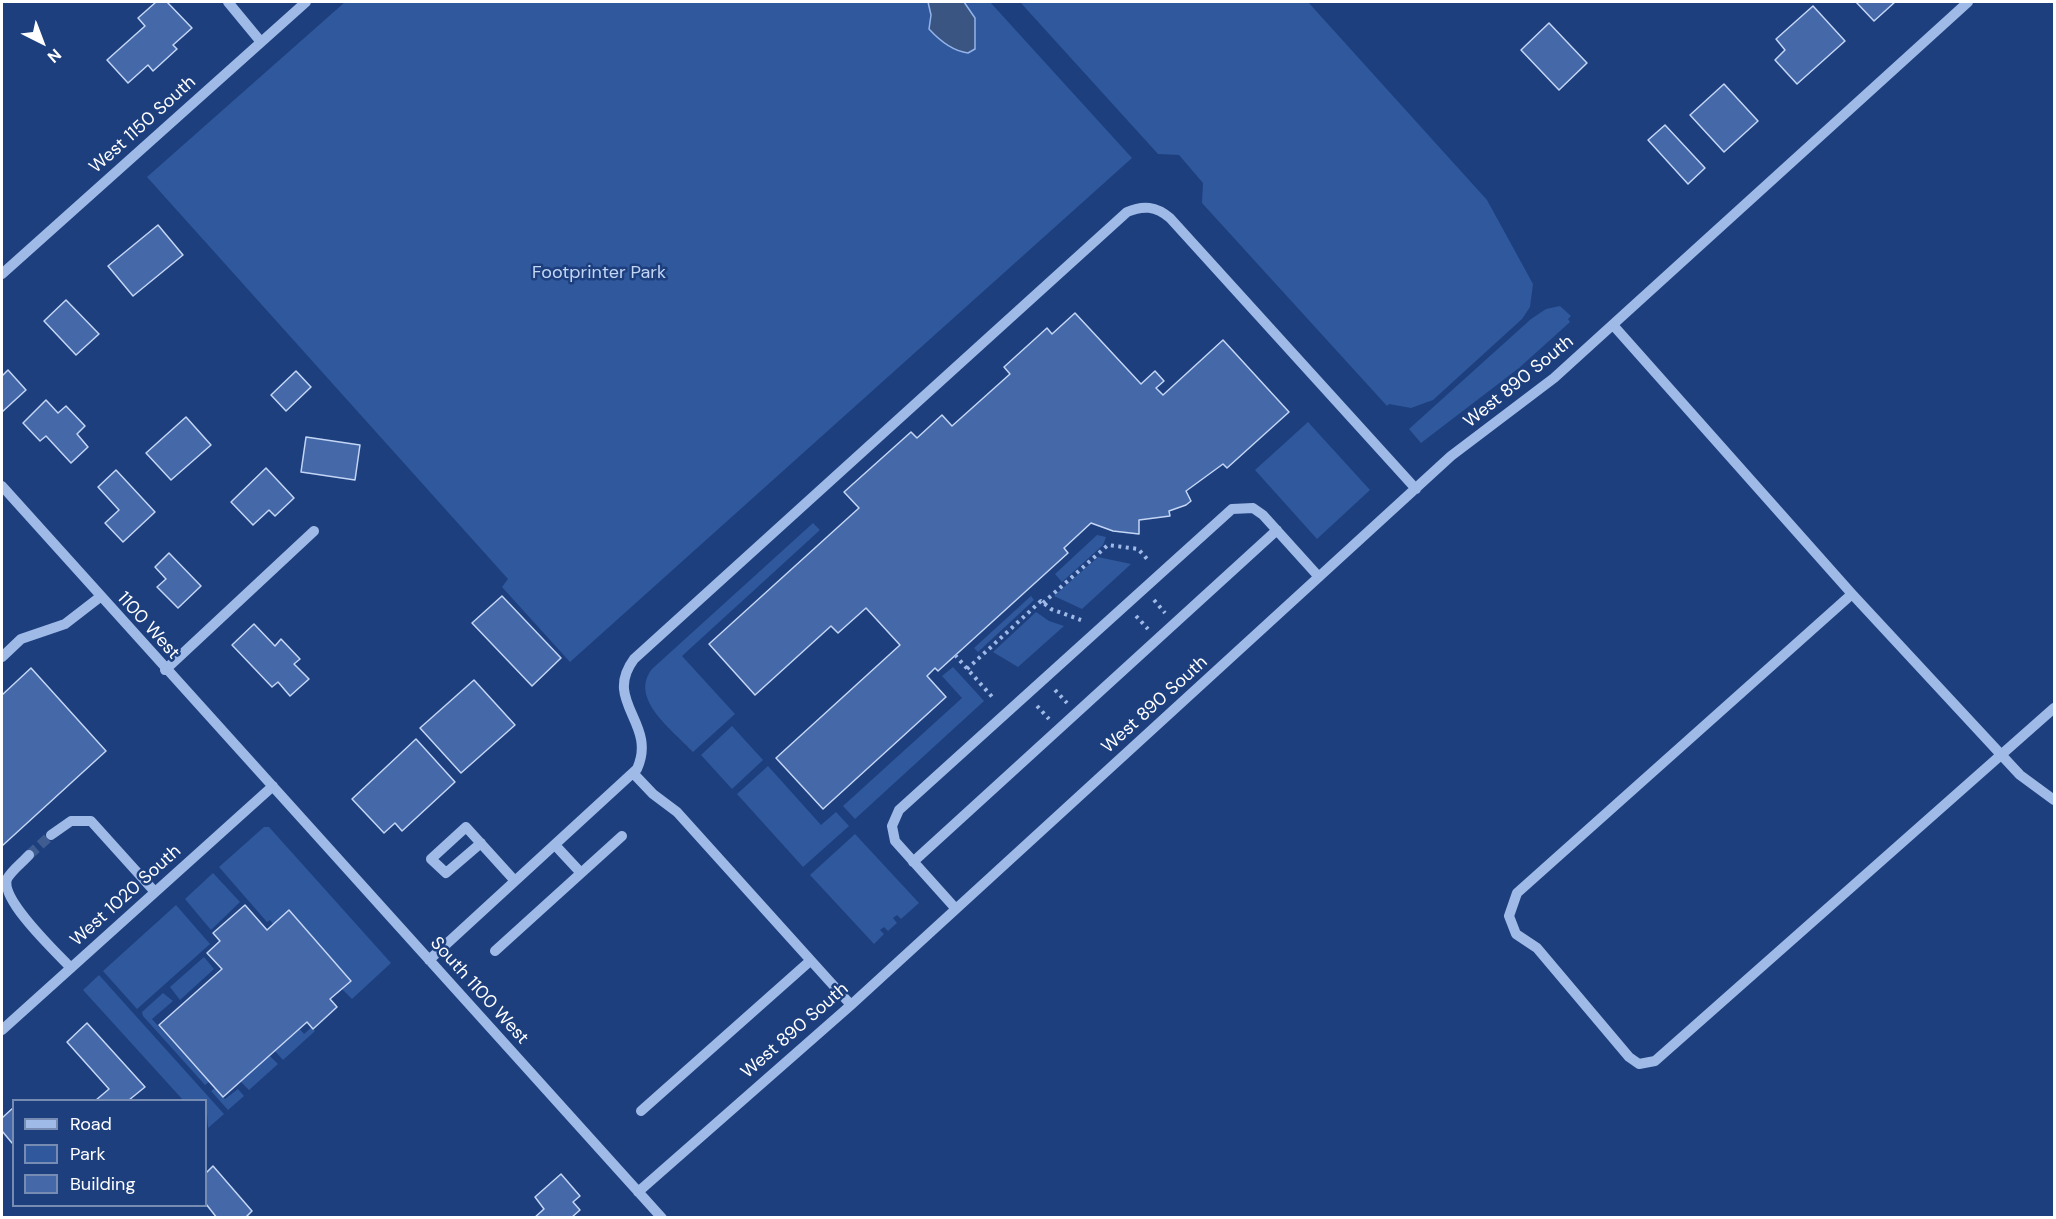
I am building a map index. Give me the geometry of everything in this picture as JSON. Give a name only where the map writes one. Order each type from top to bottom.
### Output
[{"type":"street","points":[[228,2],[261,42]]},
{"type":"street","name":"West 1150 South","points":[[2,274],[306,2]]},
{"type":"street","name":"West 890 South","points":[[638,1191],[851,1005],[1451,456],[1554,378],[1967,2]]},
{"type":"street","points":[[429,960],[633,773],[640,759],[642,737],[626,705],[624,689],[626,673],[634,659],[1118,218],[1136,208],[1154,208],[1170,218],[1416,489]]},
{"type":"street","points":[[1613,325],[1852,594],[2020,776],[2055,800]]},
{"type":"street","name":"1100 West","points":[[2,486],[165,670],[273,786]]},
{"type":"street","points":[[956,909],[895,841],[892,834],[894,818],[899,810],[1232,509],[1253,508],[1277,530],[1319,577]]},
{"type":"street","points":[[913,862],[1277,530]]},
{"type":"street","points":[[165,670],[314,531]]},
{"type":"street","points":[[1852,594],[1516,893],[1509,916],[1516,934],[1537,948],[1629,1057],[1640,1064],[1655,1060],[2055,708]]},
{"type":"street","points":[[2,657],[21,639],[64,624],[100,597]]},
{"type":"street","points":[[633,773],[653,794],[677,812],[851,1005]]},
{"type":"street","name":"West 1020 South","points":[[2,1030],[273,786]]},
{"type":"street","name":"South 1100 West","points":[[273,786],[662,1218]]},
{"type":"street","points":[[51,835],[71,821],[91,821],[155,892]]},
{"type":"street","points":[[481,843],[446,873],[431,859],[466,827],[481,843],[515,881]]},
{"type":"street","points":[[495,951],[622,836]]},
{"type":"street","points":[[555,845],[580,873]]},
{"type":"street","points":[[29,855],[7,879],[6,889],[20,914],[71,968]]},
{"type":"street","points":[[641,1111],[810,961]]},
{"type":"path","points":[[1043,603],[1108,544],[1138,549],[1148,560]]},
{"type":"path","points":[[1154,600],[1166,614]]},
{"type":"path","points":[[967,669],[1041,601],[1051,609],[1081,620]]},
{"type":"path","points":[[1136,616],[1148,630]]},
{"type":"path","points":[[955,655],[994,699]]},
{"type":"path","points":[[1055,690],[1067,704]]},
{"type":"path","points":[[1038,706],[1050,719]]},
{"type":"green space","name":"Footprinter Park","points":[[345,2],[990,2],[1132,158],[570,662],[502,587],[508,579],[147,177]]},
{"type":"green space","points":[[1020,2],[1308,2],[1487,200],[1533,284],[1530,307],[1522,319],[1433,400],[1411,408],[1389,404],[1387,406],[1202,203],[1203,183],[1179,155],[1158,154]]},
{"type":"green space","points":[[1560,306],[1571,316],[1568,319],[1570,322],[1519,368],[1421,443],[1409,429],[1531,319],[1546,309]]},
{"type":"green space","points":[[1308,422],[1370,490],[1317,539],[1255,470]]},
{"type":"green space","points":[[813,523],[820,530],[682,656],[735,714],[693,752],[656,714],[649,703],[646,680],[652,669]]},
{"type":"green space","points":[[1097,535],[1106,537],[1103,545],[1062,582],[1055,574]]},
{"type":"green space","points":[[1098,557],[1131,564],[1082,609],[1054,596]]},
{"type":"green space","points":[[1031,596],[1034,600],[978,652],[974,648]]},
{"type":"green space","points":[[1036,612],[1049,621],[1064,626],[1018,667],[993,652]]},
{"type":"green space","points":[[953,667],[984,701],[855,819],[843,806],[962,698],[942,676]]},
{"type":"green space","points":[[732,726],[763,760],[732,789],[701,755]]},
{"type":"green space","points":[[768,766],[821,825],[836,812],[849,826],[803,867],[737,794]]},
{"type":"green space","points":[[264,827],[269,827],[391,963],[352,999],[342,989],[351,980],[289,911],[273,924],[270,920],[267,922],[219,867]]},
{"type":"green space","points":[[855,834],[919,903],[901,919],[897,915],[893,918],[897,923],[888,931],[884,927],[880,930],[884,934],[874,944],[810,875]]},
{"type":"green space","points":[[213,873],[240,902],[211,930],[185,899]]},
{"type":"green space","points":[[176,905],[210,944],[137,1009],[103,971]]},
{"type":"green space","points":[[204,957],[214,969],[180,1000],[170,987]]},
{"type":"green space","points":[[99,975],[224,1114],[208,1128],[207,1099],[182,1099],[83,990]]},
{"type":"green space","points":[[163,993],[173,1001],[152,1019],[209,1082],[205,1085],[143,1016],[142,1012]]},
{"type":"green space","points":[[312,1027],[315,1031],[283,1060],[274,1050],[299,1028],[304,1034]]},
{"type":"green space","points":[[269,1055],[278,1064],[249,1090],[240,1081]]},
{"type":"green space","points":[[215,1088],[225,1099],[238,1089],[244,1096],[228,1110],[211,1091]]},
{"type":"shaded area","points":[[928,2],[964,2],[975,18],[975,49],[968,53],[957,50],[947,45],[929,29],[931,15]]},
{"type":"building","points":[[156,2],[167,2],[192,28],[173,45],[177,49],[153,71],[148,65],[128,83],[107,60],[145,26],[138,18]]},
{"type":"building","points":[[1856,2],[1895,2],[1874,21]]},
{"type":"building","points":[[1813,6],[1845,41],[1797,84],[1775,60],[1785,50],[1776,39]]},
{"type":"building","points":[[1549,23],[1587,63],[1559,90],[1521,50]]},
{"type":"building","points":[[1724,84],[1758,121],[1724,152],[1690,115]]},
{"type":"building","points":[[1665,125],[1705,168],[1688,184],[1648,140]]},
{"type":"building","points":[[158,225],[183,255],[133,296],[108,266]]},
{"type":"building","points":[[66,300],[99,334],[76,355],[44,321]]},
{"type":"building","points":[[1075,313],[1141,384],[1155,371],[1164,381],[1156,388],[1163,395],[1223,340],[1289,412],[1227,468],[1223,464],[1186,491],[1191,501],[1186,505],[1169,511],[1170,516],[1139,520],[1139,534],[1113,531],[1091,523],[1064,548],[1068,553],[938,671],[935,668],[927,676],[946,697],[823,809],[776,758],[900,645],[866,608],[838,633],[831,626],[755,695],[709,644],[859,508],[844,492],[911,432],[917,438],[942,415],[952,426],[1010,374],[1004,367],[1047,328],[1052,334]]},
{"type":"building","points":[[8,370],[26,390],[2,412],[2,376]]},
{"type":"building","points":[[296,371],[311,387],[286,411],[271,395]]},
{"type":"building","points":[[46,400],[58,413],[66,406],[85,426],[77,434],[88,447],[71,463],[46,436],[40,441],[23,423]]},
{"type":"building","points":[[186,417],[211,445],[171,480],[146,453]]},
{"type":"building","points":[[306,437],[360,445],[355,480],[301,472]]},
{"type":"building","points":[[266,468],[294,498],[275,516],[269,510],[253,525],[231,502]]},
{"type":"building","points":[[116,470],[155,512],[123,542],[105,523],[119,510],[98,487]]},
{"type":"building","points":[[169,553],[201,586],[178,608],[157,587],[166,579],[155,567]]},
{"type":"building","points":[[502,596],[561,658],[532,686],[472,623]]},
{"type":"building","points":[[254,624],[275,646],[281,639],[300,659],[294,664],[309,679],[290,696],[278,682],[272,687],[232,645]]},
{"type":"building","points":[[31,668],[106,751],[2,846],[2,695]]},
{"type":"building","points":[[474,680],[515,725],[461,773],[420,728]]},
{"type":"building","points":[[416,739],[455,782],[402,831],[395,823],[384,833],[352,799]]},
{"type":"building","points":[[245,905],[267,930],[289,910],[351,981],[330,999],[337,1007],[313,1029],[307,1022],[223,1097],[159,1025],[222,969],[207,953],[220,941],[213,933]]},
{"type":"building","points":[[87,1023],[145,1087],[130,1099],[97,1099],[109,1089],[67,1042]]},
{"type":"building","points":[[12,1109],[12,1143],[2,1131],[2,1118]]},
{"type":"building","points":[[213,1166],[252,1211],[245,1218],[217,1218],[207,1205],[207,1172]]},
{"type":"building","points":[[561,1174],[580,1196],[573,1202],[580,1210],[571,1218],[534,1218],[544,1209],[535,1197]]},
{"type":"tunnel","points":[[29,855],[51,835]]}]
